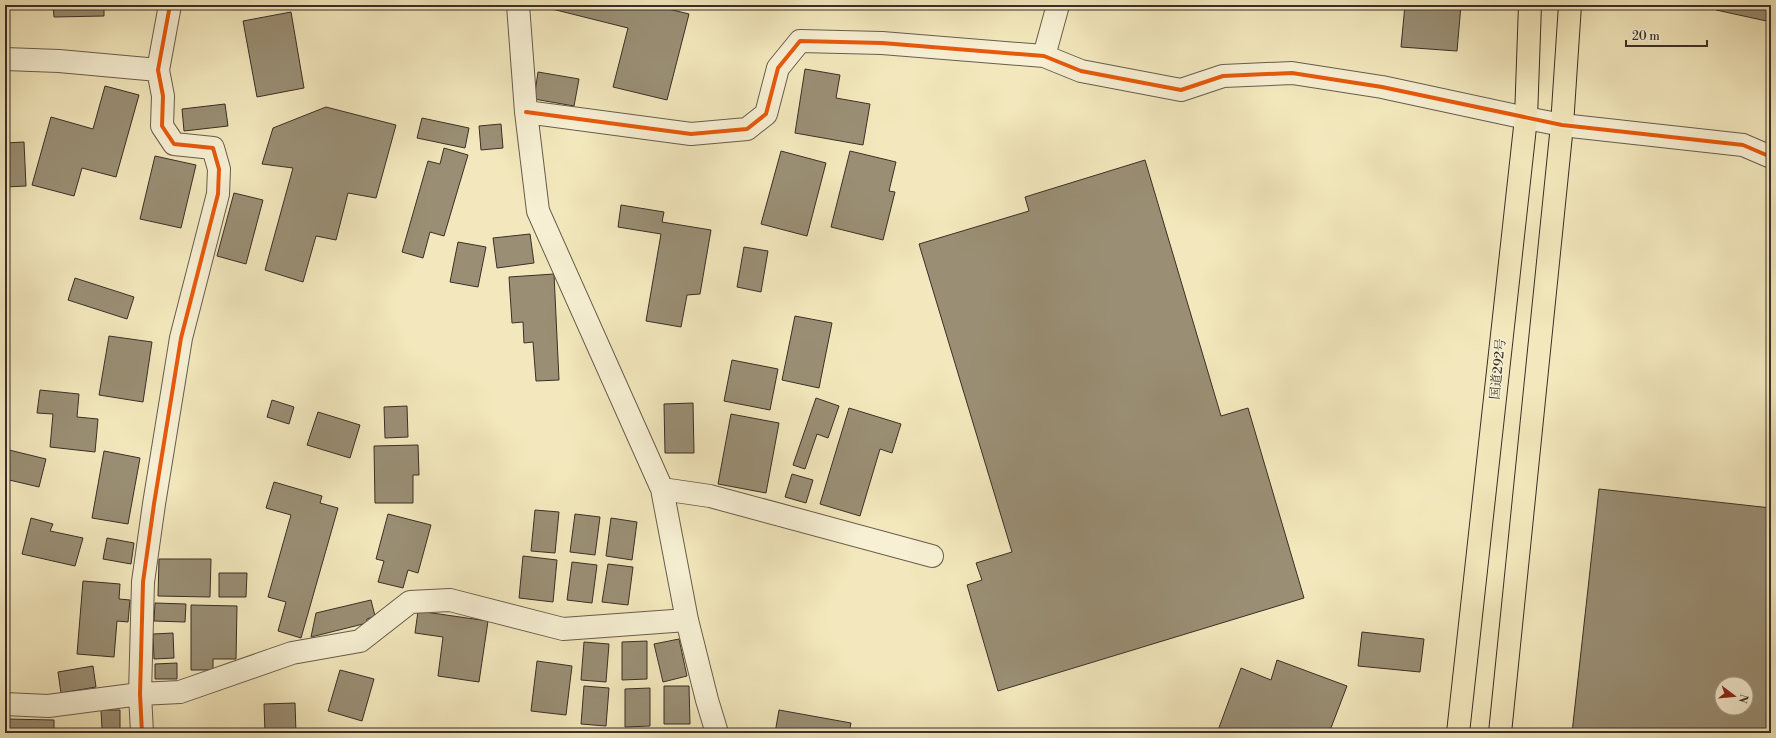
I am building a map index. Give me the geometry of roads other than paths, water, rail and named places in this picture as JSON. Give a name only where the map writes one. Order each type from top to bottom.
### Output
[{"type":"highway","name":"国道292号","points":[[1458,733],[1526,118],[1530,5]]},
{"type":"highway","points":[[1500,733],[1562,125],[1570,5]]},
{"type":"street","points":[[142,733],[140,694],[143,582],[181,338],[218,194],[219,169],[213,148],[174,144],[162,126],[163,96],[158,70],[170,5]]},
{"type":"street","points":[[518,5],[526,112],[538,211],[662,489],[687,620],[717,733]]},
{"type":"street","points":[[1044,56],[1058,5]]},
{"type":"street","points":[[526,112],[691,134],[747,130],[766,114],[778,68],[800,41],[882,42],[1044,56],[1081,71],[1181,90],[1224,76],[1292,73],[1382,87],[1562,125],[1743,145],[1771,157]]},
{"type":"street","points":[[5,59],[58,61],[158,70]]},
{"type":"street","points":[[662,489],[710,496],[932,556]]},
{"type":"street","points":[[5,704],[48,706],[140,694],[180,692],[292,653],[360,641],[410,602],[450,600],[563,629],[687,620]]}]
